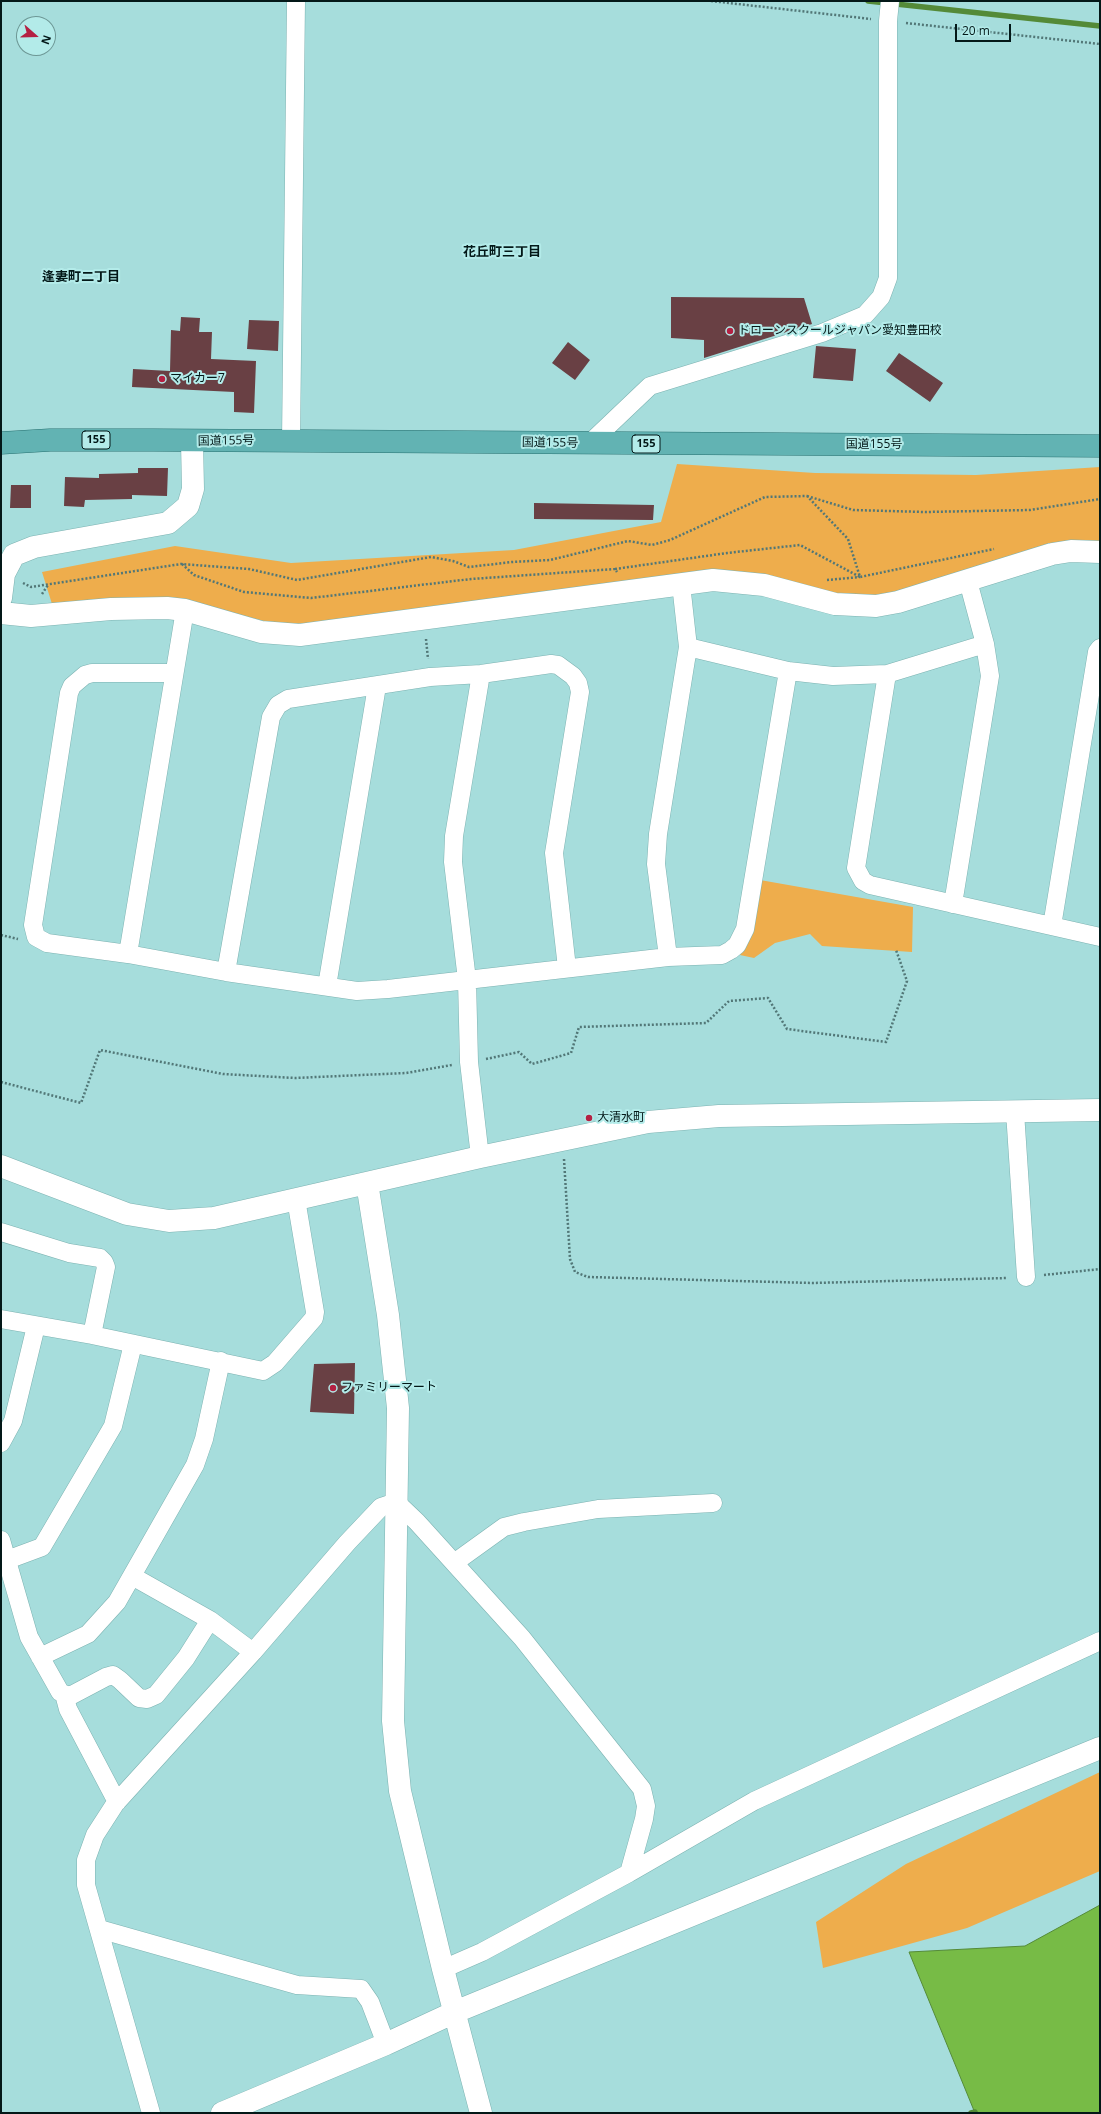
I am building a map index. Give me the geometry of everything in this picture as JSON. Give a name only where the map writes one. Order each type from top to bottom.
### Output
[{"type":"highway","name":"国道155号","points":[[1,443],[58,440],[192,442],[291,441],[1100,446]]},
{"type":"street","points":[[291,441],[296,1]]},
{"type":"street","points":[[589,444],[650,386],[822,333],[865,315],[880,297],[888,278],[888,20],[890,1]]},
{"type":"street","points":[[1,598],[4,574],[14,555],[34,547],[168,522],[188,506],[193,489],[192,442]]},
{"type":"street","points":[[1,613],[31,616],[118,608],[166,608],[186,610],[262,632],[300,635],[713,580],[764,585],[835,604],[862,606],[898,602],[1052,554],[1071,551],[1100,552]]},
{"type":"street","points":[[953,904],[990,676],[985,644],[968,581]]},
{"type":"street","points":[[668,957],[656,864],[658,834],[688,647],[681,584]]},
{"type":"street","points":[[128,954],[173,673],[186,610]]},
{"type":"street","points":[[688,647],[788,671],[833,676],[887,674],[985,644]]},
{"type":"street","points":[[1052,926],[1097,652],[1100,648]]},
{"type":"street","points":[[226,972],[273,712],[278,705],[288,698],[430,677],[481,674],[551,664],[564,669],[578,683],[580,692],[554,853],[567,968]]},
{"type":"street","points":[[173,673],[84,675],[77,680],[69,694],[32,925],[36,937],[47,943],[128,954],[226,972],[357,991],[668,957],[722,955],[737,945],[745,929],[788,671]]},
{"type":"street","points":[[480,1157],[469,1062],[467,980],[453,862],[454,836],[481,674]]},
{"type":"street","points":[[887,674],[856,868],[863,881],[870,885],[1100,937]]},
{"type":"street","points":[[327,986],[377,686]]},
{"type":"street","points":[[1,1166],[128,1214],[168,1221],[214,1218],[480,1157],[648,1122],[719,1116],[1100,1110]]},
{"type":"street","points":[[1015,1112],[1026,1277]]},
{"type":"street","points":[[367,1183],[388,1315],[398,1408],[392,1721],[400,1791],[443,1969],[481,2113]]},
{"type":"street","points":[[1,1319],[92,1335],[263,1371],[270,1368],[314,1318],[315,1312],[296,1199]]},
{"type":"street","points":[[1,1232],[69,1252],[100,1258],[104,1262],[106,1267],[92,1335]]},
{"type":"street","points":[[1,1443],[13,1422],[36,1326]]},
{"type":"street","points":[[7,1560],[42,1547],[105,1439],[116,1417],[133,1344]]},
{"type":"street","points":[[40,1657],[88,1634],[117,1602],[196,1465],[204,1439],[221,1361]]},
{"type":"street","points":[[396,1502],[417,1522],[522,1638],[642,1789],[646,1806],[644,1819],[629,1873]]},
{"type":"street","points":[[151,2113],[86,1884],[86,1860],[95,1835],[117,1802],[254,1652],[370,1518],[381,1507],[396,1502]]},
{"type":"street","points":[[454,1563],[504,1527],[524,1522],[598,1508],[713,1502]]},
{"type":"street","points":[[1,1540],[29,1636],[60,1692],[64,1694],[70,1696],[106,1677],[113,1675],[139,1698],[147,1699],[156,1695],[186,1658],[210,1620]]},
{"type":"street","points":[[132,1576],[210,1620],[254,1652]]},
{"type":"street","points":[[443,1969],[482,1952],[629,1873],[754,1801],[1100,1641]]},
{"type":"street","points":[[64,1694],[68,1708],[117,1802]]},
{"type":"street","points":[[222,2113],[386,2044],[454,2012],[1100,1748]]},
{"type":"street","points":[[99,1929],[297,1985],[361,1989],[370,2002],[386,2044]]},
{"type":"path","points":[[4,574],[30,587],[181,564],[249,569],[297,580],[431,557],[453,561],[469,567],[512,562],[550,560],[628,541],[652,545],[670,540],[765,497],[807,496],[853,510],[925,512],[1030,510],[1100,499]]},
{"type":"path","points":[[807,496],[848,539],[860,577]]},
{"type":"path","points":[[181,564],[194,574],[244,592],[311,598],[471,579],[615,569],[727,553],[800,545],[860,577],[997,549]]},
{"type":"path","points":[[615,569],[638,591]]},
{"type":"path","points":[[424,618],[430,677]]},
{"type":"path","points":[[1,1082],[81,1103],[100,1050],[223,1074],[295,1078],[406,1073],[519,1052],[532,1064],[571,1053],[579,1027],[706,1023],[729,1001],[768,998],[787,1029],[886,1042],[907,980],[896,950]]},
{"type":"path","points":[[563,1139],[570,1259],[575,1272],[588,1277],[813,1282],[1026,1277],[1100,1269]]},
{"type":"shaded area","points":[[677,464],[815,473],[976,475],[1100,467],[1100,544],[900,592],[843,599],[739,571],[679,575],[310,624],[281,625],[185,602],[52,604],[42,572],[175,546],[291,563],[514,550],[661,522]]},
{"type":"shaded area","points":[[760,880],[913,907],[912,952],[822,946],[810,934],[775,943],[754,958],[740,955],[751,932]]},
{"type":"shaded area","points":[[1100,1772],[1100,1871],[967,1928],[823,1968],[816,1922],[906,1864]]},
{"type":"shaded area","points":[[1100,1905],[1100,2113],[975,2113],[909,1952],[1025,1946]]},
{"type":"building","name":"ドローンスクールジャパン愛知豊田校","points":[[671,297],[804,298],[812,324],[704,358],[704,340],[671,338]]},
{"type":"building","points":[[181,317],[200,318],[199,332],[212,332],[211,359],[256,361],[254,413],[234,412],[234,392],[132,387],[133,369],[170,371],[171,330],[180,331]]},
{"type":"building","points":[[249,320],[279,321],[278,351],[247,349]]},
{"type":"building","points":[[568,342],[590,360],[575,380],[552,363]]},
{"type":"building","points":[[816,346],[856,349],[853,381],[813,378]]},
{"type":"building","points":[[899,353],[943,383],[930,402],[886,371]]},
{"type":"building","points":[[138,468],[168,468],[167,496],[132,495],[132,499],[85,500],[84,507],[64,506],[65,477],[99,478],[99,474],[138,473]]},
{"type":"building","points":[[11,485],[31,485],[31,508],[10,508]]},
{"type":"building","points":[[534,503],[654,505],[653,520],[534,519]]},
{"type":"building","name":"ファミリーマート","points":[[355,1363],[354,1414],[310,1412],[314,1364]]},
{"type":"waterway","points":[[868,1],[1100,26]]},
{"type":"waterway","points":[[971,2113],[975,2112]]},
{"type":"place","name":"ドローンスクールジャパン愛知豊田校","points":[[730,331]]},
{"type":"place","name":"マイカー7","points":[[162,379]]},
{"type":"place","name":"大清水町","points":[[589,1118]]},
{"type":"place","name":"ファミリーマート","points":[[333,1388]]},
{"type":"district","name":"花丘町三丁目","points":[[502,252]]},
{"type":"district","name":"逢妻町二丁目","points":[[81,277]]}]
